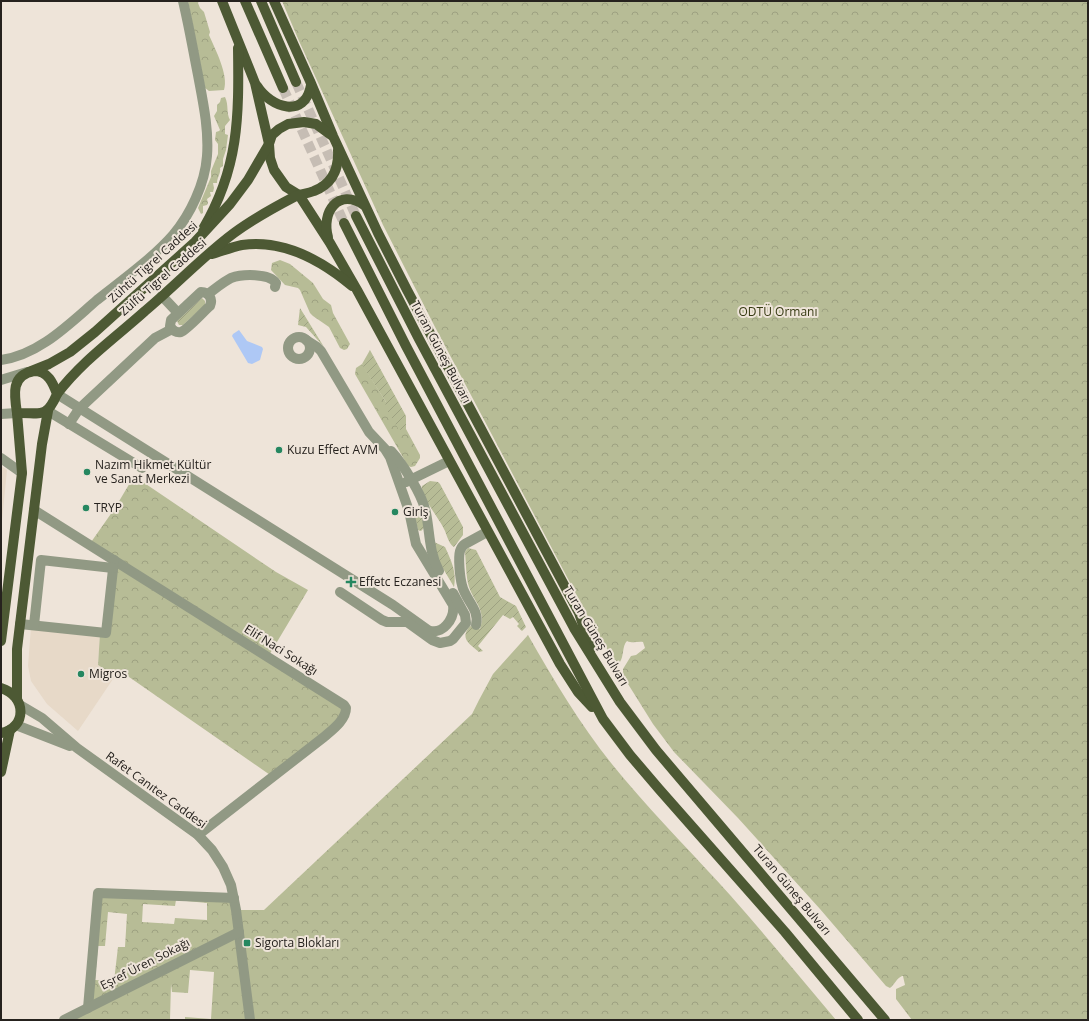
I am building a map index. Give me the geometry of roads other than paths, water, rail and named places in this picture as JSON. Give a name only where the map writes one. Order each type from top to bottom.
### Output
[{"type":"main road","points":[[222,1],[255,83],[269,144],[271,163],[277,175],[286,186],[299,195],[330,243],[560,664],[578,692],[603,719],[654,784],[785,932],[858,1020]]},
{"type":"main road","points":[[245,1],[283,88]]},
{"type":"main road","points":[[261,1],[296,82]]},
{"type":"main road","points":[[274,1],[364,205],[407,290],[579,613],[599,670]]},
{"type":"main road","points":[[196,241],[219,197],[227,176],[234,146],[238,118],[238,42]]},
{"type":"main road","points":[[255,83],[267,99],[280,106],[288,107],[299,104],[304,100],[309,93],[311,85]]},
{"type":"main road","points":[[269,144],[272,136],[279,128],[298,122],[316,124],[333,136]]},
{"type":"main road","name":"Zühtü Tigrel Caddesi","points":[[29,372],[53,362],[70,352],[196,241],[230,204],[248,180],[269,144]]},
{"type":"main road","points":[[299,195],[314,192],[330,180],[336,169],[338,148]]},
{"type":"main road","name":"Zülfü Tigrel Caddesi","points":[[57,394],[86,361],[233,234],[272,208],[299,195]]},
{"type":"main road","points":[[330,243],[326,231],[326,223],[328,213],[333,206],[339,201],[345,199],[353,200],[364,205]]},
{"type":"main road","name":"Turan Güneş Bulvarı","points":[[356,216],[408,318],[574,628],[620,702],[656,750],[885,1020]]},
{"type":"main road","points":[[344,223],[410,353],[603,719]]},
{"type":"main road","points":[[208,255],[249,245],[266,244],[282,247],[314,259],[342,277],[357,290]]},
{"type":"main road","points":[[1,640],[22,473],[15,389],[19,379],[29,372],[38,371],[49,377],[57,394],[48,411],[34,510],[17,650],[18,702]]},
{"type":"main road","points":[[17,413],[32,414],[48,411]]},
{"type":"main road","points":[[1,688],[13,694],[18,702],[21,712],[19,719],[9,729],[1,772]]},
{"type":"street","points":[[1,360],[27,353],[44,343],[156,252],[172,236],[188,213],[200,186],[204,172],[207,158],[207,144],[201,94],[183,1]]},
{"type":"street","points":[[208,294],[229,279],[236,277],[260,275],[274,280],[276,283],[275,287]]},
{"type":"street","points":[[201,292],[208,294],[211,299],[210,306],[183,330],[177,332],[172,329],[170,323],[178,313],[201,292]]},
{"type":"street","points":[[162,296],[178,313]]},
{"type":"street","points":[[69,424],[80,409],[155,338],[172,329]]},
{"type":"street","points":[[326,360],[316,357],[296,359],[290,354],[288,348],[290,341],[296,337],[300,337],[317,347],[326,360],[369,432],[390,457],[409,511],[416,544],[453,605],[453,614],[445,626]]},
{"type":"street","points":[[304,358],[310,350],[310,346],[306,340]]},
{"type":"street","points":[[1,380],[29,372]]},
{"type":"street","points":[[57,394],[393,605],[428,630],[436,632],[450,623],[455,625],[457,629],[456,635]]},
{"type":"street","points":[[48,411],[142,468]]},
{"type":"street","points":[[1,414],[17,413]]},
{"type":"street","points":[[340,592],[382,620],[407,622],[436,642],[445,643],[450,641],[466,623],[465,615],[433,559],[424,506],[411,480],[395,456],[391,451],[379,443]]},
{"type":"street","points":[[1,458],[22,473]]},
{"type":"street","points":[[403,494],[404,484],[449,461]]},
{"type":"street","points":[[409,511],[415,503],[424,506]]},
{"type":"street","name":"Elif Naci Sokağı","points":[[34,510],[113,564],[344,705],[346,708],[344,717],[324,737],[198,835]]},
{"type":"street","points":[[412,530],[414,534],[419,536],[425,534],[428,527]]},
{"type":"street","points":[[476,625],[476,612],[462,585],[459,552],[462,546],[487,532]]},
{"type":"street","points":[[20,624],[106,633],[113,564],[41,560],[34,625]]},
{"type":"street","name":"Rafet Canıtez Caddesi","points":[[18,702],[42,718],[77,748],[198,835],[212,850],[223,867],[231,885],[234,898],[250,1020]]},
{"type":"street","name":"Rafet Canıtez Caddesi","points":[[9,729],[77,748]]},
{"type":"street","points":[[88,1008],[98,893],[234,898]]},
{"type":"street","name":"Eşref Üren Sokağı","points":[[64,1020],[239,932]]},
{"type":"water","points":[[239,330],[247,341],[262,347],[263,349],[260,360],[252,364],[248,363],[232,336]]},
{"type":"tunnel","points":[[296,82],[356,216]]},
{"type":"tunnel","points":[[283,88],[344,223]]},
{"type":"place","name":"Kuzu Effect AVM","points":[[279,450]]},
{"type":"place","name":"Nazım Hikmet Kültür ve Sanat Merkezi","points":[[87,472]]},
{"type":"place","name":"TRYP","points":[[86,508]]},
{"type":"place","name":"Giriş","points":[[395,512]]},
{"type":"place","name":"Effetc Eczanesi","points":[[351,582]]},
{"type":"place","name":"Migros","points":[[81,674]]},
{"type":"place","name":"Sigorta Blokları","points":[[247,943]]},
{"type":"park label","name":"ODTÜ Ormanı","points":[[778,312]]}]
